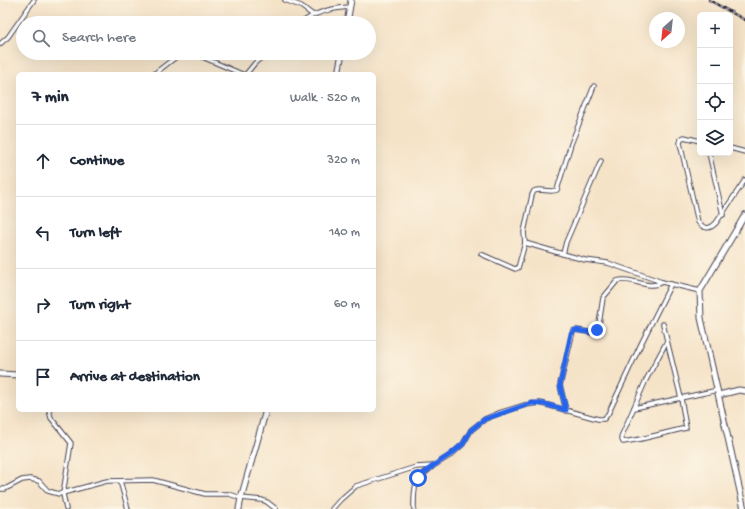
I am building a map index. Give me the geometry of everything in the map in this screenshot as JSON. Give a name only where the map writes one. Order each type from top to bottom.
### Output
[{"type":"street","points":[[23,16],[34,0]]},
{"type":"street","points":[[285,0],[301,6],[313,15],[350,7]]},
{"type":"street","points":[[348,16],[352,0]]},
{"type":"street","points":[[0,44],[8,37],[16,26]]},
{"type":"street","points":[[156,72],[171,60]]},
{"type":"street","points":[[209,60],[237,72]]},
{"type":"street","points":[[248,72],[259,60]]},
{"type":"street","points":[[338,72],[341,60]]},
{"type":"street","points":[[481,254],[517,269],[525,243],[524,232],[532,195],[534,191],[539,189],[552,192],[557,190],[572,144],[594,86]]},
{"type":"street","points":[[697,139],[684,137],[681,139],[680,143],[698,222],[702,227],[712,227],[723,215],[745,180]]},
{"type":"street","points":[[733,149],[745,152]]},
{"type":"street","points":[[710,156],[723,215]]},
{"type":"street","points":[[563,254],[566,242],[601,161]]},
{"type":"street","points":[[744,509],[719,392],[701,318],[700,291],[745,215]]},
{"type":"street","points":[[525,243],[585,260],[608,263],[662,282],[700,291]]},
{"type":"street","points":[[566,410],[560,385],[573,331],[596,332],[599,324],[603,298],[617,281],[625,280],[654,286],[662,282]]},
{"type":"street","points":[[414,509],[418,478],[463,444],[471,430],[485,419],[532,403],[544,404],[601,420],[606,417],[671,284]]},
{"type":"street","points":[[663,324],[668,341],[686,419],[686,428],[623,442],[621,438],[646,380],[668,341]]},
{"type":"street","points":[[0,374],[16,375]]},
{"type":"street","points":[[634,408],[719,392],[739,390],[745,391]]},
{"type":"street","points":[[50,412],[51,418],[71,443],[63,494],[66,509]]},
{"type":"street","points":[[239,509],[265,412]]},
{"type":"street","points":[[332,509],[356,486],[416,467],[433,466]]},
{"type":"street","points":[[0,489],[22,480],[30,479],[42,483],[48,491],[55,494],[63,494],[94,484],[106,482],[153,480],[205,494],[229,494],[241,498],[265,501],[276,509]]},
{"type":"street","points":[[120,481],[128,509]]},
{"type":"railway","points":[[709,0],[745,20]]},
{"type":"route","points":[[418,478],[463,444],[468,433],[485,419],[532,403],[540,403],[566,410],[560,385],[571,334],[575,330],[594,333],[597,330]]}]
